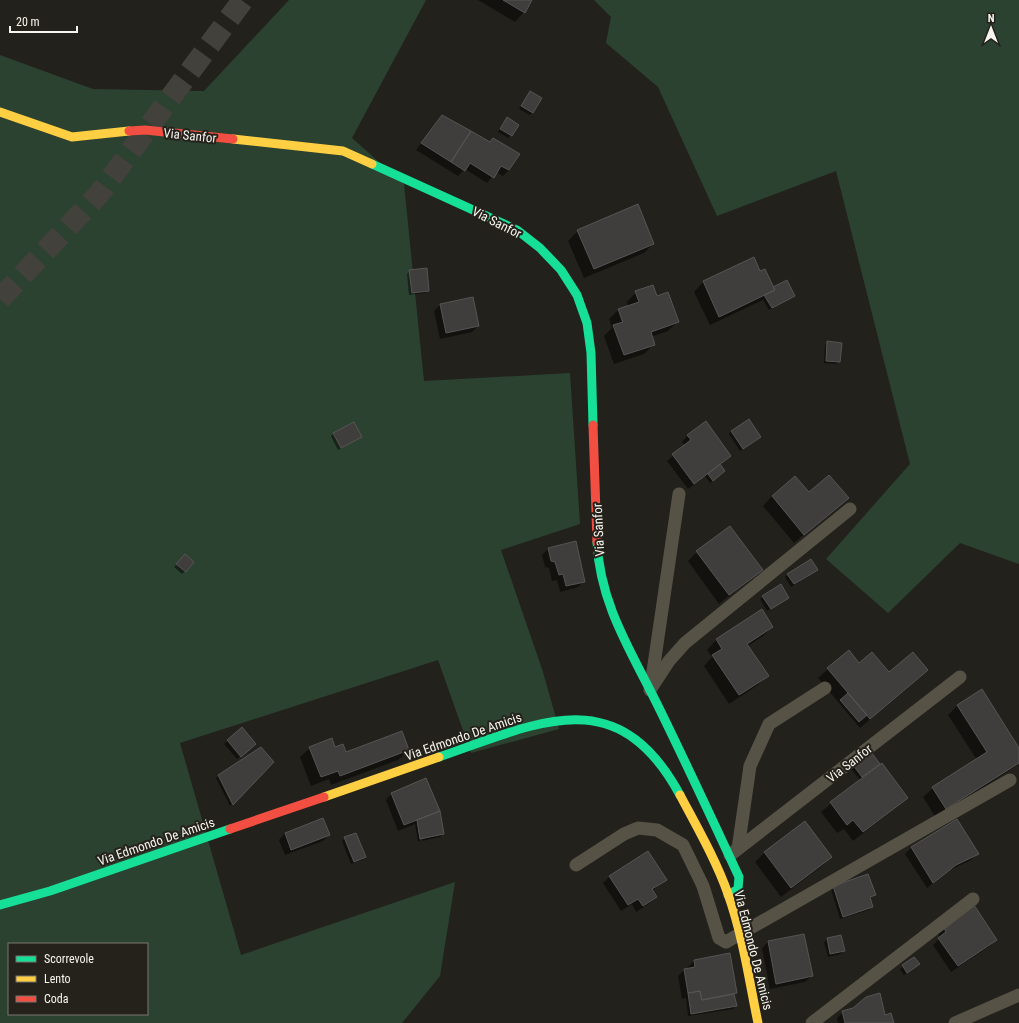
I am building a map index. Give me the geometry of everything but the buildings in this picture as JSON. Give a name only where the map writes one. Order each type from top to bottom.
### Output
[{"type":"street","name":"Via Sanfor","points":[[0,112],[72,137],[145,130],[343,151],[491,217],[516,230],[538,245],[562,271],[576,294],[587,322],[591,353],[598,560],[605,595],[615,622],[734,852],[739,877],[738,889],[728,895]]},
{"type":"street","name":"Via Edmondo De Amicis","points":[[0,905],[50,891],[525,728],[548,722],[570,719],[592,720],[611,725],[642,742],[669,776],[682,798],[728,895],[740,935],[758,1023]]},
{"type":"lane","points":[[650,690],[679,494]]},
{"type":"lane","points":[[650,690],[669,661],[685,643],[850,509]]},
{"type":"lane","name":"Via Sanfor","points":[[734,852],[960,677]]},
{"type":"lane","points":[[734,852],[750,766],[769,724],[825,688]]},
{"type":"lane","points":[[576,865],[624,834],[638,828],[656,830],[682,845],[702,886],[719,938],[726,942],[1010,780]]},
{"type":"lane","points":[[812,1023],[973,899]]},
{"type":"lane","points":[[955,1023],[1019,995]]},
{"type":"green space","points":[[289,0],[426,0],[352,138],[404,184],[424,381],[570,373],[580,524],[501,550],[543,672],[559,729],[471,753],[438,660],[180,743],[241,955],[455,882],[440,976],[402,1023],[0,1023],[0,55],[93,89],[204,91]]},
{"type":"green space","points":[[594,0],[1019,0],[1019,564],[960,543],[888,613],[826,559],[910,464],[836,171],[717,216],[658,87],[606,43],[611,17]]},
{"type":"tunnel","points":[[0,299],[99,194],[243,0]]},
{"type":"traffic: fast","points":[[372,164],[517,230],[540,248],[561,270],[577,295],[587,323],[591,353],[593,425]]},
{"type":"traffic: fast","points":[[597,542],[599,565],[611,609],[739,877],[738,889],[728,895]]},
{"type":"traffic: fast","points":[[439,757],[510,732],[542,723],[573,720],[602,723],[630,735],[656,759],[680,795]]},
{"type":"traffic: fast","points":[[0,905],[50,891],[230,829]]},
{"type":"traffic: slow","points":[[0,112],[72,137],[129,131]]},
{"type":"traffic: slow","points":[[233,139],[343,151],[372,164]]},
{"type":"traffic: slow","points":[[324,797],[439,757]]},
{"type":"traffic: slow","points":[[680,795],[712,856],[728,894],[742,942],[758,1023]]},
{"type":"traffic: jam","points":[[129,131],[145,130],[233,139]]},
{"type":"traffic: jam","points":[[593,425],[597,542]]},
{"type":"traffic: jam","points":[[230,829],[324,797]]}]
